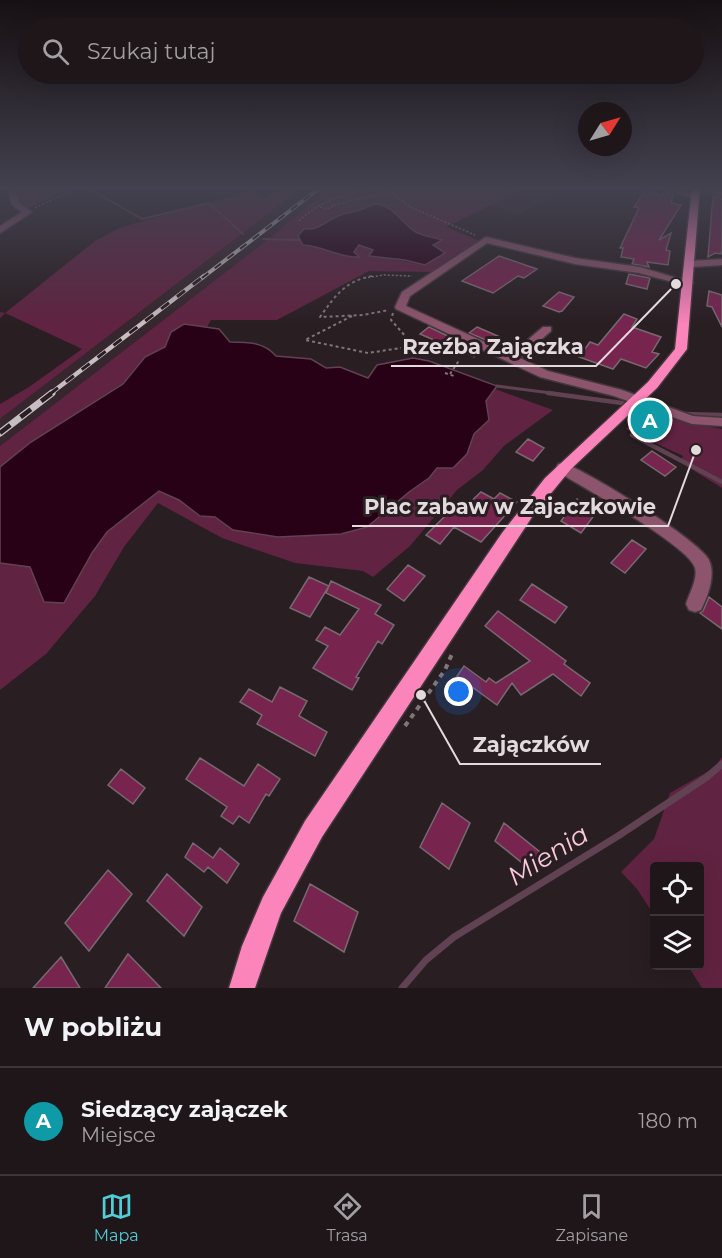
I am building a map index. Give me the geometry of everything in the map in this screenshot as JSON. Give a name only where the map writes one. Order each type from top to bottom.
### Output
[{"type":"main road","points":[[242,988],[263,926],[290,866],[321,815],[488,567],[551,480],[636,399],[674,360],[681,349],[693,233]]},
{"type":"street","points":[[688,283],[640,270],[575,261],[486,240],[406,294],[400,308],[544,374],[636,399],[692,420],[722,422]]},
{"type":"street","points":[[691,264],[722,262]]},
{"type":"street","points":[[512,359],[547,328]]},
{"type":"street","points":[[563,468],[656,526],[701,562],[704,574],[695,604]]},
{"type":"path","points":[[470,233],[486,240]]},
{"type":"path","points":[[414,346],[401,334],[392,320],[394,309],[320,317],[340,290],[375,275],[432,277]]},
{"type":"path","points":[[353,315],[305,339],[368,354],[414,346],[430,347],[472,341]]},
{"type":"path","points":[[450,374],[460,360]]},
{"type":"path","points":[[445,373],[454,376]]},
{"type":"path","points":[[404,727],[445,670],[455,649]]},
{"type":"shaded area","points":[[110,233],[243,233],[0,419],[0,404],[29,387],[82,349],[5,313],[95,241]]},
{"type":"shaded area","points":[[243,233],[275,233],[0,446],[0,419]]},
{"type":"shaded area","points":[[275,233],[308,233],[322,246],[334,252],[359,256],[354,252],[359,245],[373,250],[370,255],[425,265],[433,245],[441,240],[417,233],[461,233],[480,241],[431,272],[369,271],[277,320],[211,320],[207,327],[184,324],[171,332],[165,347],[145,357],[123,383],[31,442],[0,467],[0,446]]},
{"type":"shaded area","points":[[300,233],[417,233],[442,240],[433,245],[445,253],[425,265],[369,256],[373,250],[359,245],[354,252],[359,257],[352,257],[303,245],[298,236]]},
{"type":"shaded area","points":[[184,324],[219,329],[230,342],[255,344],[266,348],[276,356],[311,359],[326,368],[340,367],[368,378],[377,365],[413,358],[429,361],[497,386],[486,401],[489,420],[474,434],[467,454],[453,468],[437,468],[429,478],[367,527],[341,534],[278,537],[233,530],[215,517],[200,516],[179,500],[159,491],[107,532],[92,553],[64,603],[44,602],[30,567],[0,563],[0,467],[31,442],[123,384],[145,357],[165,347],[171,332]]},
{"type":"shaded area","points":[[495,389],[553,410],[504,446],[483,470],[457,490],[410,546],[373,577],[363,571],[295,563],[222,538],[158,503],[124,547],[95,596],[46,654],[0,690],[0,563],[30,567],[44,602],[92,553],[107,532],[159,491],[179,500],[200,516],[214,517],[233,530],[278,537],[341,534],[367,527],[429,478],[437,468],[453,468],[467,454],[474,434],[489,420],[486,401]]},
{"type":"shaded area","points":[[641,413],[722,429],[722,488],[680,462],[683,456],[626,429]]},
{"type":"shaded area","points":[[722,757],[722,988],[702,988],[691,970],[704,970],[704,862],[650,862],[650,909],[637,889],[621,872],[654,839],[670,793],[714,768]]},
{"type":"building","points":[[627,233],[663,233],[659,240],[671,233],[666,250],[670,251],[668,265],[647,262],[649,267],[632,264],[634,259],[621,257],[623,248],[620,248]]},
{"type":"building","points":[[710,233],[722,233],[721,254],[715,253],[708,257]]},
{"type":"building","points":[[499,256],[537,269],[524,278],[518,276],[493,293],[462,281]]},
{"type":"building","points":[[629,274],[650,278],[647,289],[626,284]]},
{"type":"building","points":[[709,291],[722,295],[722,327],[712,307],[707,306]]},
{"type":"building","points":[[559,292],[574,297],[562,311],[543,306]]},
{"type":"building","points":[[624,314],[637,319],[632,327],[661,337],[652,352],[659,354],[646,368],[621,359],[613,369],[579,357],[590,342],[598,345]]},
{"type":"building","points":[[429,327],[481,352],[474,357],[420,334]]},
{"type":"building","points":[[477,327],[500,337],[493,343],[469,333]]},
{"type":"building","points":[[528,439],[544,448],[533,461],[516,452]]},
{"type":"building","points":[[652,451],[676,467],[665,476],[641,460]]},
{"type":"building","points":[[481,492],[494,499],[500,493],[517,502],[481,542],[454,527],[440,544],[426,535],[457,504],[464,508]]},
{"type":"building","points":[[577,499],[598,510],[581,533],[561,521]]},
{"type":"building","points":[[632,540],[646,549],[625,573],[611,563]]},
{"type":"building","points":[[408,565],[425,576],[404,601],[387,589]]},
{"type":"building","points":[[309,577],[329,586],[310,617],[290,608]]},
{"type":"building","points":[[331,581],[381,605],[375,614],[394,625],[382,644],[378,641],[356,677],[359,678],[352,690],[313,668],[328,646],[316,640],[325,627],[340,635],[359,609],[326,593]]},
{"type":"building","points":[[532,584],[567,607],[555,623],[520,600]]},
{"type":"building","points":[[709,597],[722,607],[722,629],[700,613]]},
{"type":"building","points":[[498,611],[566,661],[564,664],[590,683],[581,696],[553,674],[521,695],[512,683],[497,705],[457,676],[464,666],[486,682],[489,678],[496,683],[530,661],[485,626]]},
{"type":"building","points":[[280,687],[307,701],[299,716],[327,732],[315,756],[257,724],[262,715],[240,702],[249,689],[272,702]]},
{"type":"building","points":[[200,758],[244,786],[258,764],[280,779],[269,796],[266,794],[249,823],[239,816],[233,824],[221,816],[227,807],[186,779]]},
{"type":"building","points":[[121,769],[145,788],[133,804],[108,785]]},
{"type":"building","points":[[442,803],[470,823],[449,869],[420,847]]},
{"type":"building","points":[[504,823],[540,852],[531,870],[495,841]]},
{"type":"building","points":[[193,843],[213,858],[220,848],[239,864],[227,883],[208,867],[204,872],[185,857]]},
{"type":"building","points":[[108,870],[132,894],[89,951],[65,923]]},
{"type":"building","points":[[167,874],[202,907],[184,936],[147,901]]},
{"type":"building","points":[[310,884],[358,912],[344,952],[294,921]]},
{"type":"building","points":[[128,954],[161,988],[105,988]]},
{"type":"building","points":[[61,957],[80,988],[33,988]]},
{"type":"waterway","points":[[263,239],[300,240]]},
{"type":"waterway","points":[[497,386],[559,394]]},
{"type":"waterway","points":[[548,393],[622,403]]},
{"type":"waterway","points":[[645,408],[660,414]]},
{"type":"waterway","points":[[684,414],[722,415]]},
{"type":"waterway","points":[[632,435],[722,482]]},
{"type":"waterway","name":"Mienia","points":[[402,988],[426,960],[454,937],[618,836],[707,777],[722,764]]},
{"type":"railway","points":[[202,278],[261,233]]},
{"type":"railway","points":[[50,394],[204,276]]},
{"type":"railway","points":[[0,433],[52,393]]},
{"type":"place","name":"Rzeźba Zajączka","points":[[676,284]]},
{"type":"place","name":"Siedzący zajączek","points":[[650,420]]},
{"type":"place","name":"Plac zabaw w Zajaczkowie","points":[[696,450]]},
{"type":"place","name":"Zajączków","points":[[421,695]]}]
